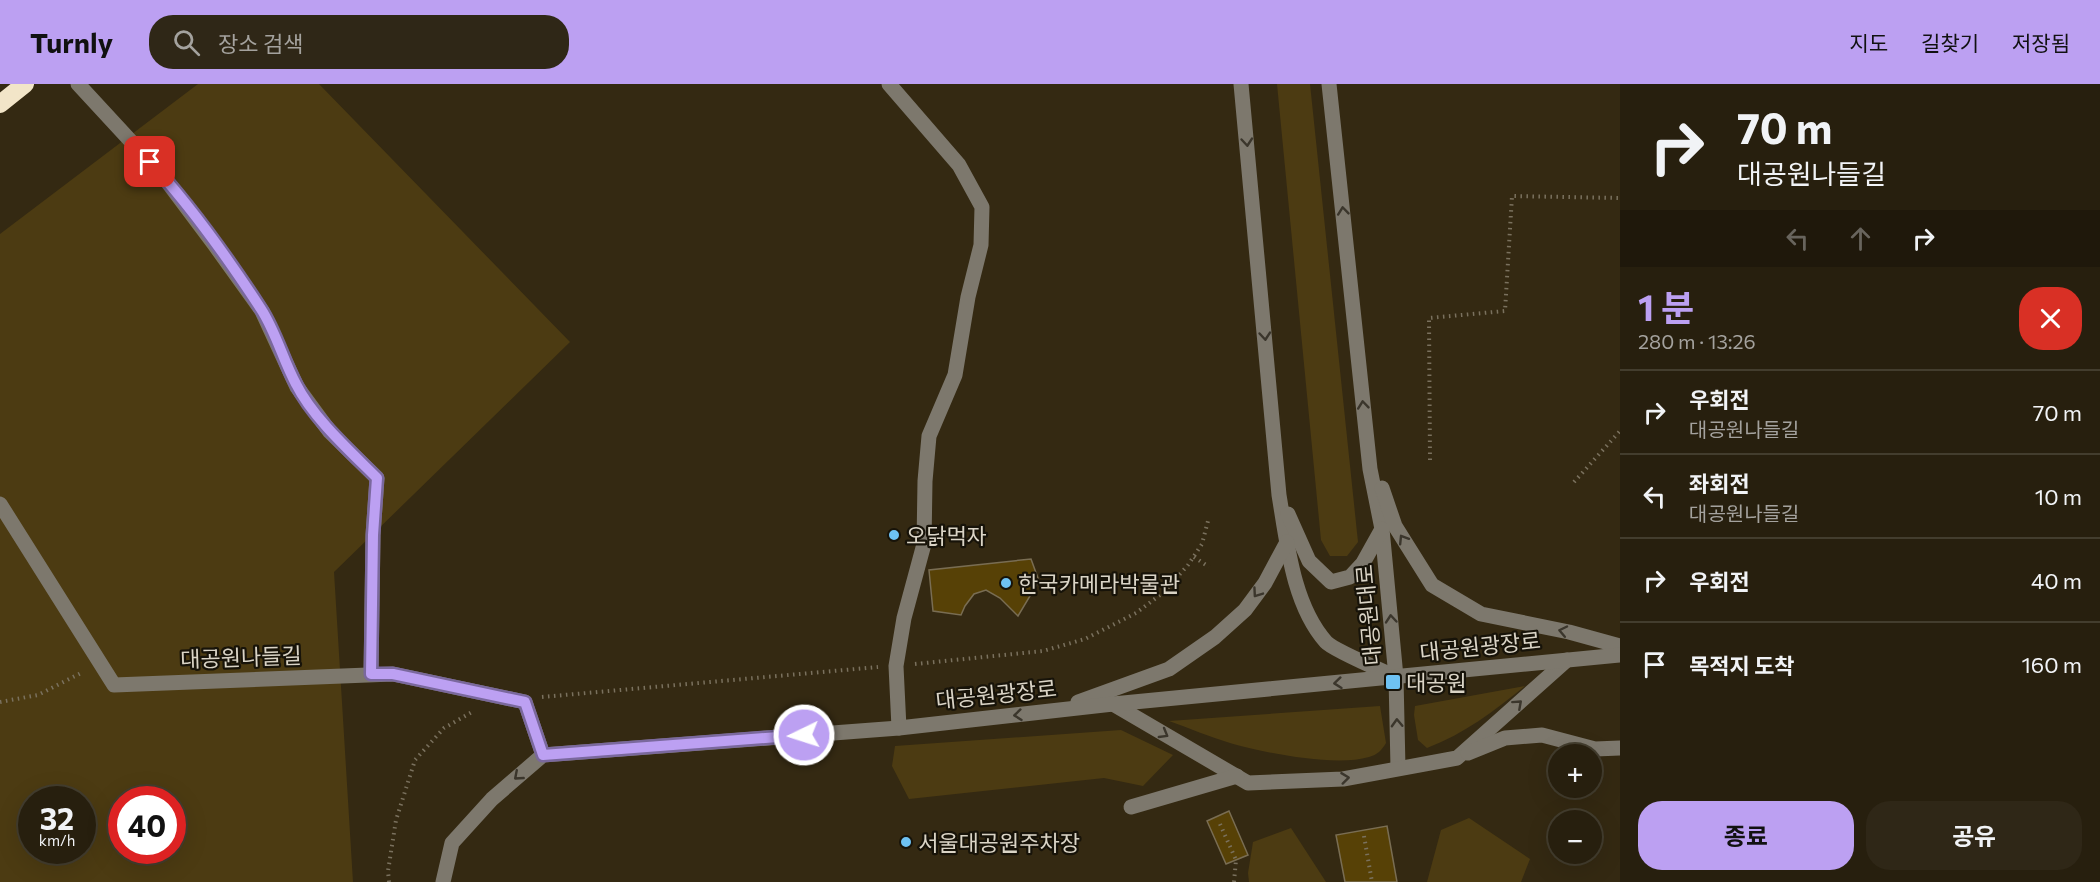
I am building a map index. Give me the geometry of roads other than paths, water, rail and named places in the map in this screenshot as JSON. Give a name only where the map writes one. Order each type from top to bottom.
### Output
[{"type":"highway","points":[[0,104],[25,84]]},
{"type":"street","points":[[78,84],[163,176],[262,311],[297,387],[330,432],[377,478],[373,535],[371,674]]},
{"type":"street","points":[[889,84],[958,165],[982,207],[981,245],[968,297],[955,375],[929,436],[925,481],[924,544],[904,618],[896,666],[898,728]]},
{"type":"street","name":"대공원대로","points":[[1241,84],[1279,495],[1287,543],[1301,602],[1327,644],[1396,677]]},
{"type":"street","name":"대공원대로","points":[[1329,84],[1370,469],[1383,529],[1396,677]]},
{"type":"street","points":[[1367,444],[1395,526],[1432,585],[1481,614],[1569,632],[1620,646]]},
{"type":"street","points":[[1279,495],[1309,561],[1331,582],[1350,577],[1363,563],[1383,529]]},
{"type":"street","name":"대공원나들길","points":[[0,504],[114,685],[393,674],[525,702],[543,755]]},
{"type":"street","points":[[1050,711],[1169,669],[1215,638],[1245,610],[1265,583],[1287,543]]},
{"type":"street","name":"대공원광장로","points":[[543,755],[898,728],[1113,704],[1620,655]]},
{"type":"street","points":[[1457,758],[1567,660]]},
{"type":"street","points":[[1396,677],[1398,768]]},
{"type":"street","points":[[1113,704],[1248,783],[1331,779],[1457,758],[1505,738],[1542,735],[1595,749],[1620,748]]},
{"type":"street","points":[[443,882],[452,843],[492,799],[543,755]]},
{"type":"street","points":[[1131,807],[1237,776]]},
{"type":"place","name":"오닭먹자","points":[[894,535]]},
{"type":"place","name":"한국카메라박물관","points":[[1006,583]]},
{"type":"place","name":"대공원","points":[[1393,682]]},
{"type":"place","name":"서울대공원주차장","points":[[906,842]]}]
